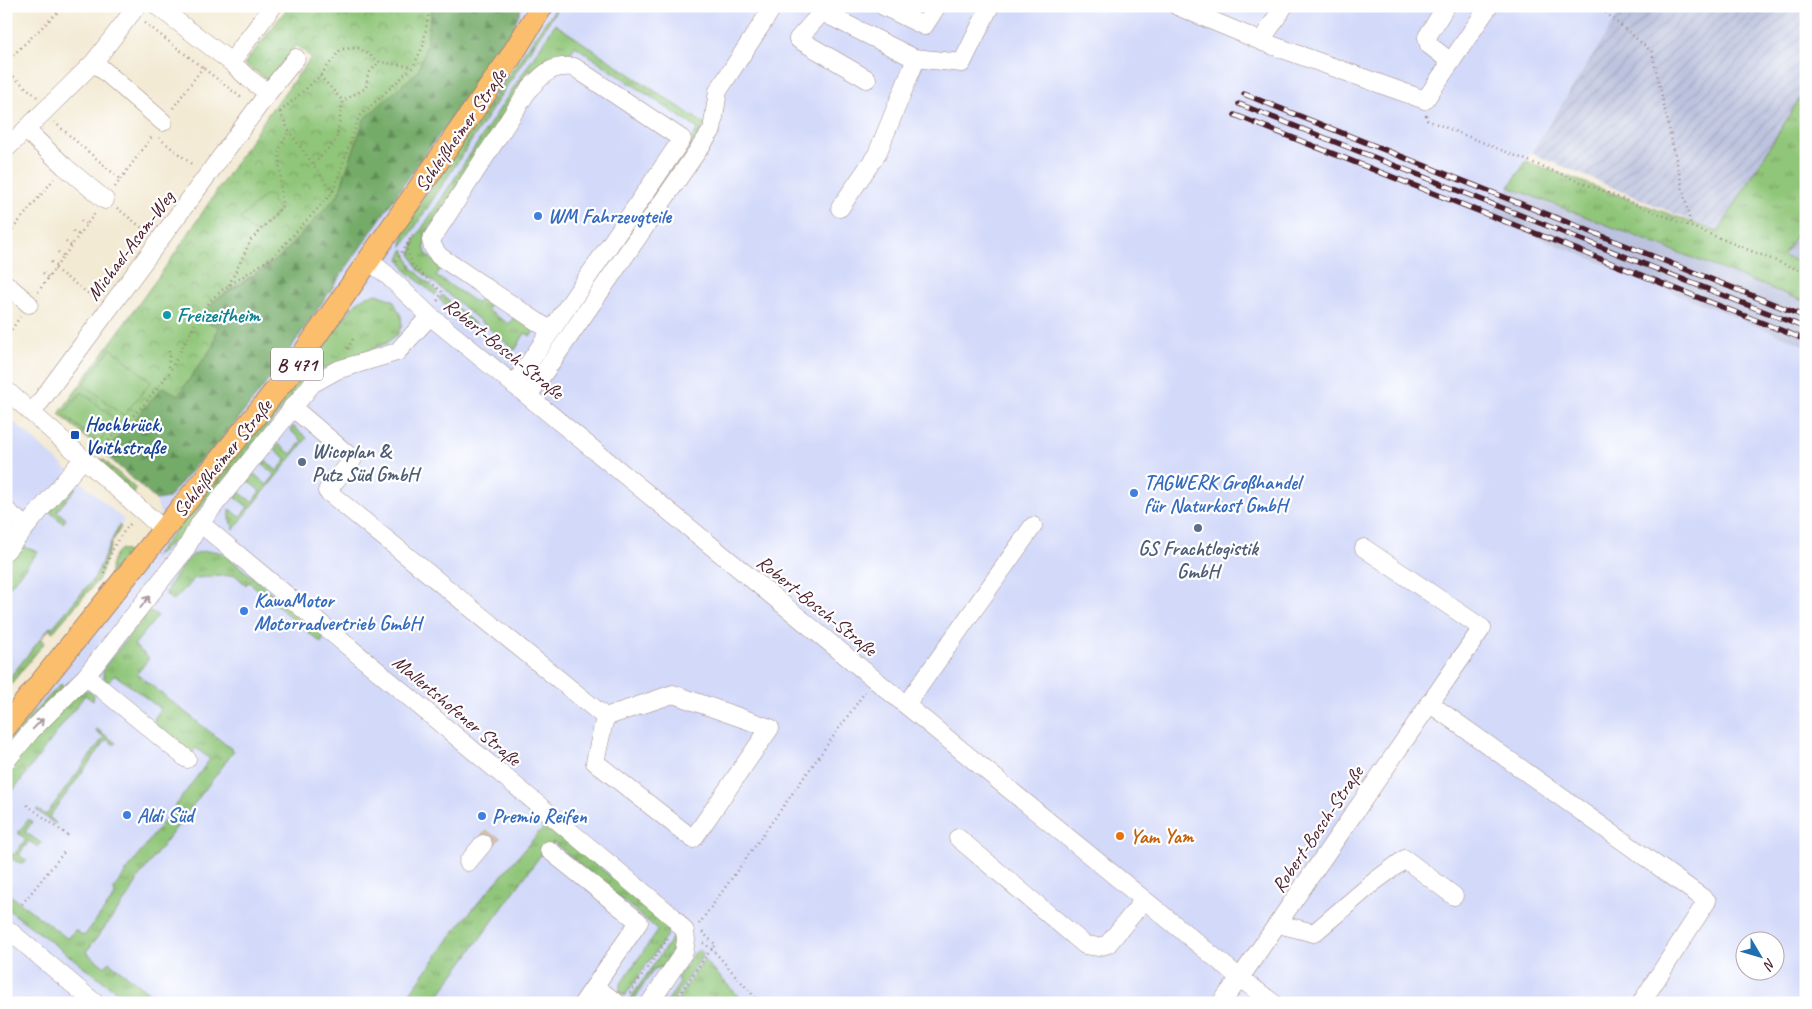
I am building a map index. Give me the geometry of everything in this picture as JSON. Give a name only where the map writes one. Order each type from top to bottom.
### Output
[{"type":"main road","name":"Schleißheimer Straße","points":[[6,726],[292,370],[510,58],[542,6]]},
{"type":"street","points":[[157,6],[231,62],[248,78],[262,102]]},
{"type":"street","points":[[231,62],[273,6]]},
{"type":"street","points":[[528,396],[712,130],[718,91],[772,6]]},
{"type":"street","points":[[883,6],[924,26],[937,6]]},
{"type":"street","points":[[866,79],[798,39],[822,12],[916,59],[962,63],[990,6]]},
{"type":"street","points":[[1177,6],[1261,41],[1425,100],[1489,6]]},
{"type":"street","points":[[1261,41],[1284,6]]},
{"type":"street","points":[[1446,6],[1427,37],[1429,45],[1451,62]]},
{"type":"street","points":[[6,150],[94,62],[135,10]]},
{"type":"street","name":"Michael-Asam-Weg","points":[[32,413],[296,58]]},
{"type":"street","points":[[840,208],[876,154],[916,59]]},
{"type":"street","points":[[94,62],[158,128]]},
{"type":"street","points":[[514,385],[551,331],[682,139],[574,67],[561,66],[550,70],[529,89],[431,240],[432,247],[439,256],[551,331]]},
{"type":"street","points":[[26,130],[64,166],[105,200]]},
{"type":"street","name":"Robert-Bosch-Straße","points":[[369,262],[386,274],[430,316],[514,385],[1144,900],[1240,978],[1274,1003]]},
{"type":"street","points":[[6,284],[29,304]]},
{"type":"street","name":"Schleißheimer Straße","points":[[6,762],[31,731],[86,676],[185,550],[200,523],[312,384],[337,370],[397,352],[430,316]]},
{"type":"street","points":[[6,390],[164,530]]},
{"type":"street","points":[[292,408],[353,459],[327,491],[605,717]]},
{"type":"street","points":[[6,551],[84,459]]},
{"type":"street","points":[[6,510],[26,527]]},
{"type":"street","name":"Mallertshofener Straße","points":[[200,523],[673,917],[685,936]]},
{"type":"street","points":[[906,705],[1033,526]]},
{"type":"street","name":"Robert-Bosch-Straße","points":[[1240,978],[1482,628],[1364,548]]},
{"type":"street","points":[[86,676],[188,759]]},
{"type":"street","points":[[673,694],[770,728],[693,839],[595,762],[605,717],[673,694]]},
{"type":"street","points":[[1429,703],[1707,902],[1642,1003]]},
{"type":"street","points":[[958,838],[1085,944],[1099,947],[1108,944],[1144,900]]},
{"type":"street","points":[[468,862],[483,844]]},
{"type":"street","points":[[549,850],[639,922],[583,1003]]},
{"type":"street","points":[[1278,924],[1314,933],[1375,881],[1405,859],[1454,896]]},
{"type":"street","points":[[6,928],[95,1003]]},
{"type":"street","points":[[650,1003],[684,952],[685,936]]},
{"type":"street","points":[[1221,1003],[1240,978]]},
{"type":"street","points":[[595,987],[623,999]]},
{"type":"path","points":[[6,62],[64,6]]},
{"type":"path","points":[[84,459],[98,452],[143,406],[169,373],[197,320],[210,301],[229,285],[274,256],[333,192],[359,117],[413,67],[423,46],[430,6]]},
{"type":"path","points":[[1598,6],[1652,52],[1692,226]]},
{"type":"path","points":[[135,10],[273,111],[280,112]]},
{"type":"path","points":[[280,112],[320,76],[341,49],[359,48],[380,62],[413,67]]},
{"type":"path","points":[[343,101],[366,88],[368,74],[380,62]]},
{"type":"path","points":[[6,70],[46,111],[120,180]]},
{"type":"path","points":[[320,76],[343,101]]},
{"type":"path","points":[[1425,100],[1427,120],[1806,273]]},
{"type":"path","points":[[314,164],[336,140],[343,101]]},
{"type":"path","points":[[280,112],[289,131],[333,192]]},
{"type":"path","points":[[158,128],[208,176]]},
{"type":"path","points":[[229,285],[251,240],[282,208],[280,150],[289,131]]},
{"type":"path","points":[[6,237],[64,166]]},
{"type":"path","points":[[40,186],[45,190]]},
{"type":"path","points":[[32,196],[37,200]]},
{"type":"path","points":[[105,200],[159,241]]},
{"type":"path","points":[[24,206],[28,210]]},
{"type":"path","points":[[16,216],[20,220]]},
{"type":"path","points":[[81,221],[87,225]]},
{"type":"path","points":[[8,226],[12,230]]},
{"type":"path","points":[[73,231],[79,235]]},
{"type":"path","points":[[411,239],[406,250],[413,266],[442,292],[430,316]]},
{"type":"path","points":[[66,242],[72,246]]},
{"type":"path","points":[[58,252],[64,256]]},
{"type":"path","points":[[51,262],[56,268],[109,308]]},
{"type":"path","points":[[43,273],[49,278]]},
{"type":"path","points":[[169,351],[169,373]]},
{"type":"path","points":[[102,578],[118,538],[141,511]]},
{"type":"path","points":[[685,936],[874,679]]},
{"type":"path","points":[[26,805],[70,837]]},
{"type":"path","points":[[22,904],[65,852]]},
{"type":"path","points":[[623,999],[672,933],[685,936],[712,949],[760,1003]]},
{"type":"shaded area","points":[[522,6],[1624,6],[1490,218],[1806,346],[1806,1003],[745,1003],[704,960],[675,1003],[6,1003],[6,724],[165,530],[156,500],[168,498],[196,465],[221,441],[271,377],[424,155],[485,74],[510,36]]},
{"type":"shaded area","points":[[1624,6],[1806,6],[1806,88],[1718,232],[1531,153]]},
{"type":"shaded area","points":[[1509,187],[1806,302],[1806,346],[1490,218]]},
{"type":"shaded area","points":[[1806,219],[1806,265],[1783,256]]},
{"type":"shaded area","points":[[6,415],[124,520],[112,542],[99,579],[53,632],[49,629],[41,639],[45,642],[6,690]]},
{"type":"green space","points":[[289,6],[432,6],[426,46],[418,71],[364,119],[338,195],[280,257],[215,300],[200,321],[218,326],[213,346],[178,395],[163,387],[104,453],[59,414],[174,255],[271,110],[311,58],[296,45],[269,81],[244,64]]},
{"type":"green space","points":[[432,6],[522,6],[510,36],[485,74],[424,155],[271,377],[221,441],[196,465],[168,498],[156,500],[104,453],[163,386],[178,395],[213,346],[199,321],[215,300],[255,275],[338,195],[364,118],[418,71],[426,46]]},
{"type":"green space","points":[[559,6],[402,247],[407,223]]},
{"type":"green space","points":[[555,24],[706,125],[540,371],[536,367],[698,129],[575,46],[571,53],[554,55],[545,60],[532,72],[427,232],[425,245],[426,253],[442,267],[436,276],[477,303],[484,294],[493,300],[487,310],[509,324],[515,315],[534,330],[531,336],[525,333],[515,350],[418,269],[411,254],[415,239]]},
{"type":"green space","points":[[1806,88],[1806,219],[1783,256],[1806,265],[1806,302],[1509,187],[1526,161],[1718,232]]},
{"type":"green space","points":[[265,195],[280,210],[256,234],[240,219]]},
{"type":"green space","points":[[404,249],[412,268],[438,292],[435,295],[406,271],[399,258]]},
{"type":"green space","points":[[377,294],[393,300],[401,316],[402,325],[398,334],[385,344],[312,373],[200,509],[182,537],[153,558],[356,303],[367,296]]},
{"type":"green space","points":[[442,295],[476,325],[479,329],[478,332],[439,299]]},
{"type":"green space","points":[[111,348],[151,382],[123,416],[84,384]]},
{"type":"green space","points":[[82,392],[117,421],[98,443],[63,414]]},
{"type":"green space","points":[[293,426],[307,438],[234,529],[230,521],[230,509],[240,517],[248,507],[235,497],[239,492],[252,502],[260,491],[248,481],[254,474],[267,485],[275,475],[262,464],[265,460],[277,471],[287,459],[274,449],[278,444],[291,454],[302,441],[290,430]]},
{"type":"green space","points":[[97,459],[104,460],[136,489],[134,494]]},
{"type":"green space","points":[[72,485],[76,488],[57,511],[66,519],[63,523],[50,512]]},
{"type":"green space","points":[[119,525],[121,527],[112,542],[99,579],[53,632],[49,629],[41,639],[45,642],[6,690],[6,682],[50,627],[52,628],[95,577]]},
{"type":"green space","points":[[22,546],[38,552],[6,591],[6,564]]},
{"type":"green space","points":[[121,549],[128,552],[109,576],[114,557]]},
{"type":"green space","points":[[214,551],[223,553],[324,636],[321,643],[249,582],[246,585],[235,575],[195,578],[176,598],[172,600],[166,595],[172,580],[193,555]]},
{"type":"green space","points":[[153,612],[158,616],[134,645],[149,658],[137,674],[234,751],[139,877],[130,894],[86,952],[105,967],[109,962],[163,1003],[132,1003],[6,908],[6,892],[68,939],[75,930],[84,936],[115,896],[114,888],[210,759],[196,748],[192,753],[155,724],[154,719],[161,709],[115,675],[107,683],[105,679],[103,673],[105,666],[147,613]]},
{"type":"green space","points":[[61,684],[64,688],[6,750],[6,741]]},
{"type":"green space","points":[[85,690],[94,695],[93,701],[85,695],[6,800],[6,773],[54,715],[65,704]]},
{"type":"green space","points":[[97,729],[116,743],[114,745],[107,739],[49,817],[55,824],[36,810],[46,815],[104,737],[96,731]]},
{"type":"green space","points":[[29,819],[32,822],[25,832],[41,843],[38,847],[29,841],[19,855],[27,861],[21,863],[6,855],[6,850],[14,855],[26,839],[18,833]]},
{"type":"green space","points":[[547,823],[672,928],[625,996],[620,993],[620,985],[658,930],[553,842],[549,850],[540,856],[433,1003],[403,1003],[459,925]]},
{"type":"green space","points":[[674,935],[672,951],[662,967],[654,969],[633,1001],[630,999]]},
{"type":"green space","points":[[699,950],[704,954],[671,1003],[666,1003],[679,984],[677,978],[693,954]]},
{"type":"green space","points":[[704,960],[745,1003],[675,1003]]},
{"type":"tunnel","points":[[483,844],[491,834]]},
{"type":"railway","points":[[1244,94],[1806,317]]},
{"type":"railway","points":[[1239,104],[1806,328]]},
{"type":"railway","points":[[1235,115],[1806,340]]},
{"type":"place","name":"WM Fahrzeugteile","points":[[538,216]]},
{"type":"place","name":"Freizeitheim","points":[[167,315]]},
{"type":"place","name":"Hochbrück, Voithstraße","points":[[75,435]]},
{"type":"place","name":"Wicoplan & Putz Süd GmbH","points":[[302,462]]},
{"type":"place","name":"TAGWERK Großhandel für Naturkost GmbH","points":[[1134,493]]},
{"type":"place","name":"GS Frachtlogistik GmbH","points":[[1198,528]]},
{"type":"place","name":"KawaMotor Motorradvertrieb GmbH","points":[[244,611]]},
{"type":"place","name":"Aldi Süd","points":[[127,815]]},
{"type":"place","name":"Premio Reifen","points":[[482,816]]},
{"type":"place","name":"Yam Yam","points":[[1120,836]]}]
